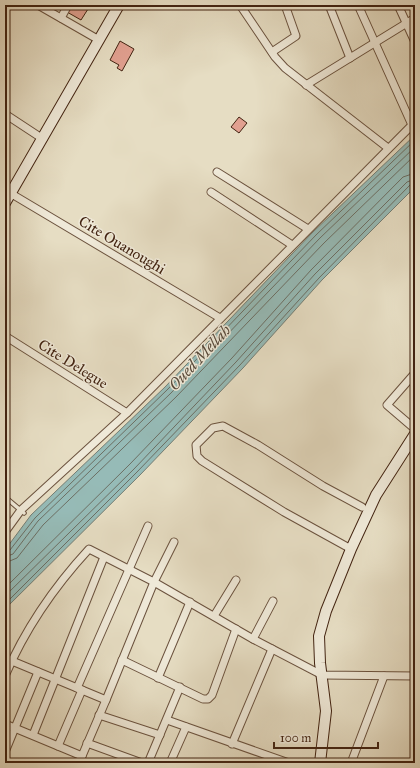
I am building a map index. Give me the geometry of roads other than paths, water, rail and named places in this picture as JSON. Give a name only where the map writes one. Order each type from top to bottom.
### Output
[{"type":"street","points":[[38,5],[99,40]]},
{"type":"street","points":[[61,18],[68,5]]},
{"type":"street","points":[[5,203],[8,192],[43,139],[119,5]]},
{"type":"street","points":[[240,5],[272,52],[285,68],[388,148]]},
{"type":"street","points":[[272,52],[296,36],[285,5]]},
{"type":"street","points":[[329,5],[350,58]]},
{"type":"street","points":[[5,532],[23,511],[126,413],[414,123],[374,43],[358,5]]},
{"type":"street","points":[[398,5],[415,42]]},
{"type":"street","points":[[306,85],[415,18]]},
{"type":"street","points":[[5,114],[43,139]]},
{"type":"street","points":[[217,172],[308,229]]},
{"type":"street","name":"Cite Ouanoughi","points":[[8,192],[220,318]]},
{"type":"street","points":[[211,192],[292,245]]},
{"type":"street","name":"Cite Delegue","points":[[5,336],[126,413]]},
{"type":"street","points":[[415,373],[387,405],[415,429]]},
{"type":"street","points":[[351,549],[284,512],[202,461],[197,456],[196,445],[213,428],[223,426],[258,445],[323,486],[362,507]]},
{"type":"street","points":[[320,763],[326,711],[320,663],[319,636],[326,611],[351,549],[376,495],[415,434]]},
{"type":"street","points":[[58,746],[79,689],[148,526]]},
{"type":"street","points":[[79,763],[154,582],[174,542]]},
{"type":"street","points":[[5,676],[53,590],[88,549],[154,582],[253,639],[322,675],[415,676]]},
{"type":"street","points":[[33,735],[104,557]]},
{"type":"street","points":[[214,616],[236,580]]},
{"type":"street","points":[[253,639],[273,601]]},
{"type":"street","points":[[158,678],[190,602]]},
{"type":"street","points":[[122,660],[203,699],[208,699],[212,696],[236,629]]},
{"type":"street","points":[[232,744],[272,649]]},
{"type":"street","points":[[12,661],[106,700]]},
{"type":"street","points":[[5,752],[38,672]]},
{"type":"street","points":[[351,763],[384,676]]},
{"type":"street","points":[[148,763],[180,688]]},
{"type":"street","points":[[100,715],[160,735]]},
{"type":"street","points":[[167,720],[289,763]]},
{"type":"street","points":[[5,724],[82,756]]},
{"type":"street","points":[[170,763],[186,727]]},
{"type":"street","points":[[88,743],[142,763]]},
{"type":"lane","points":[[5,497],[23,511]]},
{"type":"water","name":"Oued Mellah","points":[[415,135],[415,187],[322,280],[243,368],[140,475],[5,609],[5,550],[31,515],[165,387],[313,232]]}]
